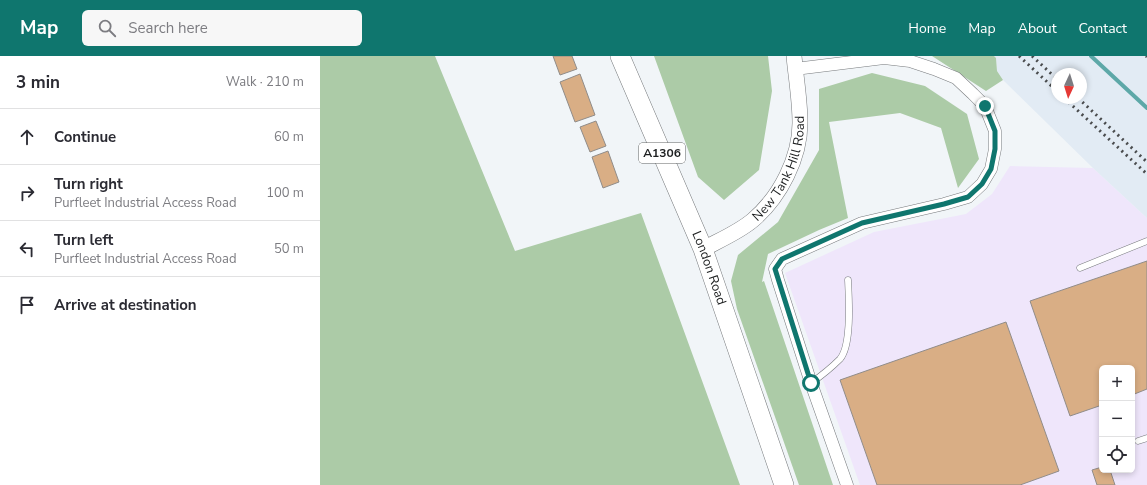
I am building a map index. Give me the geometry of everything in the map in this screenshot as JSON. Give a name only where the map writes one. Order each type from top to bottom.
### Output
[{"type":"main road","name":"London Road","points":[[620,56],[703,249],[784,485]]},
{"type":"street","points":[[794,62],[884,58],[910,61],[934,68],[956,78],[974,94],[985,106],[995,131],[995,149],[991,169],[982,184],[968,197],[862,223],[782,259],[775,269],[811,383],[847,485]]},
{"type":"street","name":"New Tank Hill Road","points":[[703,249],[738,231],[754,219],[773,198],[787,176],[796,152],[800,124],[799,97],[794,62]]},
{"type":"lane","points":[[1080,268],[1147,241]]},
{"type":"lane","points":[[811,383],[841,358],[846,347],[848,329],[848,280]]},
{"type":"lane","points":[[1138,441],[1147,438]]},
{"type":"shaded area","points":[[994,56],[1147,56],[1147,218],[1093,168],[1003,80],[997,71],[996,58]]},
{"type":"shaded area","points":[[1010,166],[1093,168],[1147,218],[1147,485],[860,485],[785,273],[874,232],[966,214],[992,194]]},
{"type":"green space","points":[[320,56],[435,56],[515,251],[641,213],[740,485],[320,485]]},
{"type":"green space","points":[[654,56],[768,56],[772,91],[759,170],[724,200],[698,177]]},
{"type":"green space","points":[[932,56],[994,56],[996,58],[997,71],[1003,80],[986,91]]},
{"type":"green space","points":[[872,73],[925,86],[967,114],[979,159],[958,188],[941,128],[900,113],[829,122],[848,218],[768,254],[762,282],[764,281],[833,485],[799,485],[737,309],[731,281],[738,255],[778,222],[819,150],[819,89]]},
{"type":"building","points":[[553,56],[572,56],[577,69],[560,75]]},
{"type":"building","points":[[580,74],[595,115],[575,122],[560,82]]},
{"type":"building","points":[[596,121],[606,146],[590,152],[580,127]]},
{"type":"building","points":[[608,151],[619,182],[603,188],[592,157]]},
{"type":"building","points":[[1147,261],[1147,389],[1135,394],[1135,365],[1099,365],[1099,406],[1070,416],[1030,301]]},
{"type":"building","points":[[1006,322],[1059,471],[1020,485],[877,485],[840,380]]},
{"type":"building","points":[[1099,468],[1099,473],[1111,473],[1115,485],[1097,485],[1092,470]]},
{"type":"waterway","points":[[1091,56],[1147,108]]},
{"type":"railway","points":[[1019,56],[1051,85]]},
{"type":"railway","points":[[1032,56],[1051,73]]},
{"type":"railway","points":[[1071,104],[1147,174]]},
{"type":"railway","points":[[1084,104],[1147,162]]},
{"type":"route","points":[[811,383],[775,269],[782,259],[862,223],[968,197],[982,184],[991,169],[995,149],[995,131],[985,106]]}]
